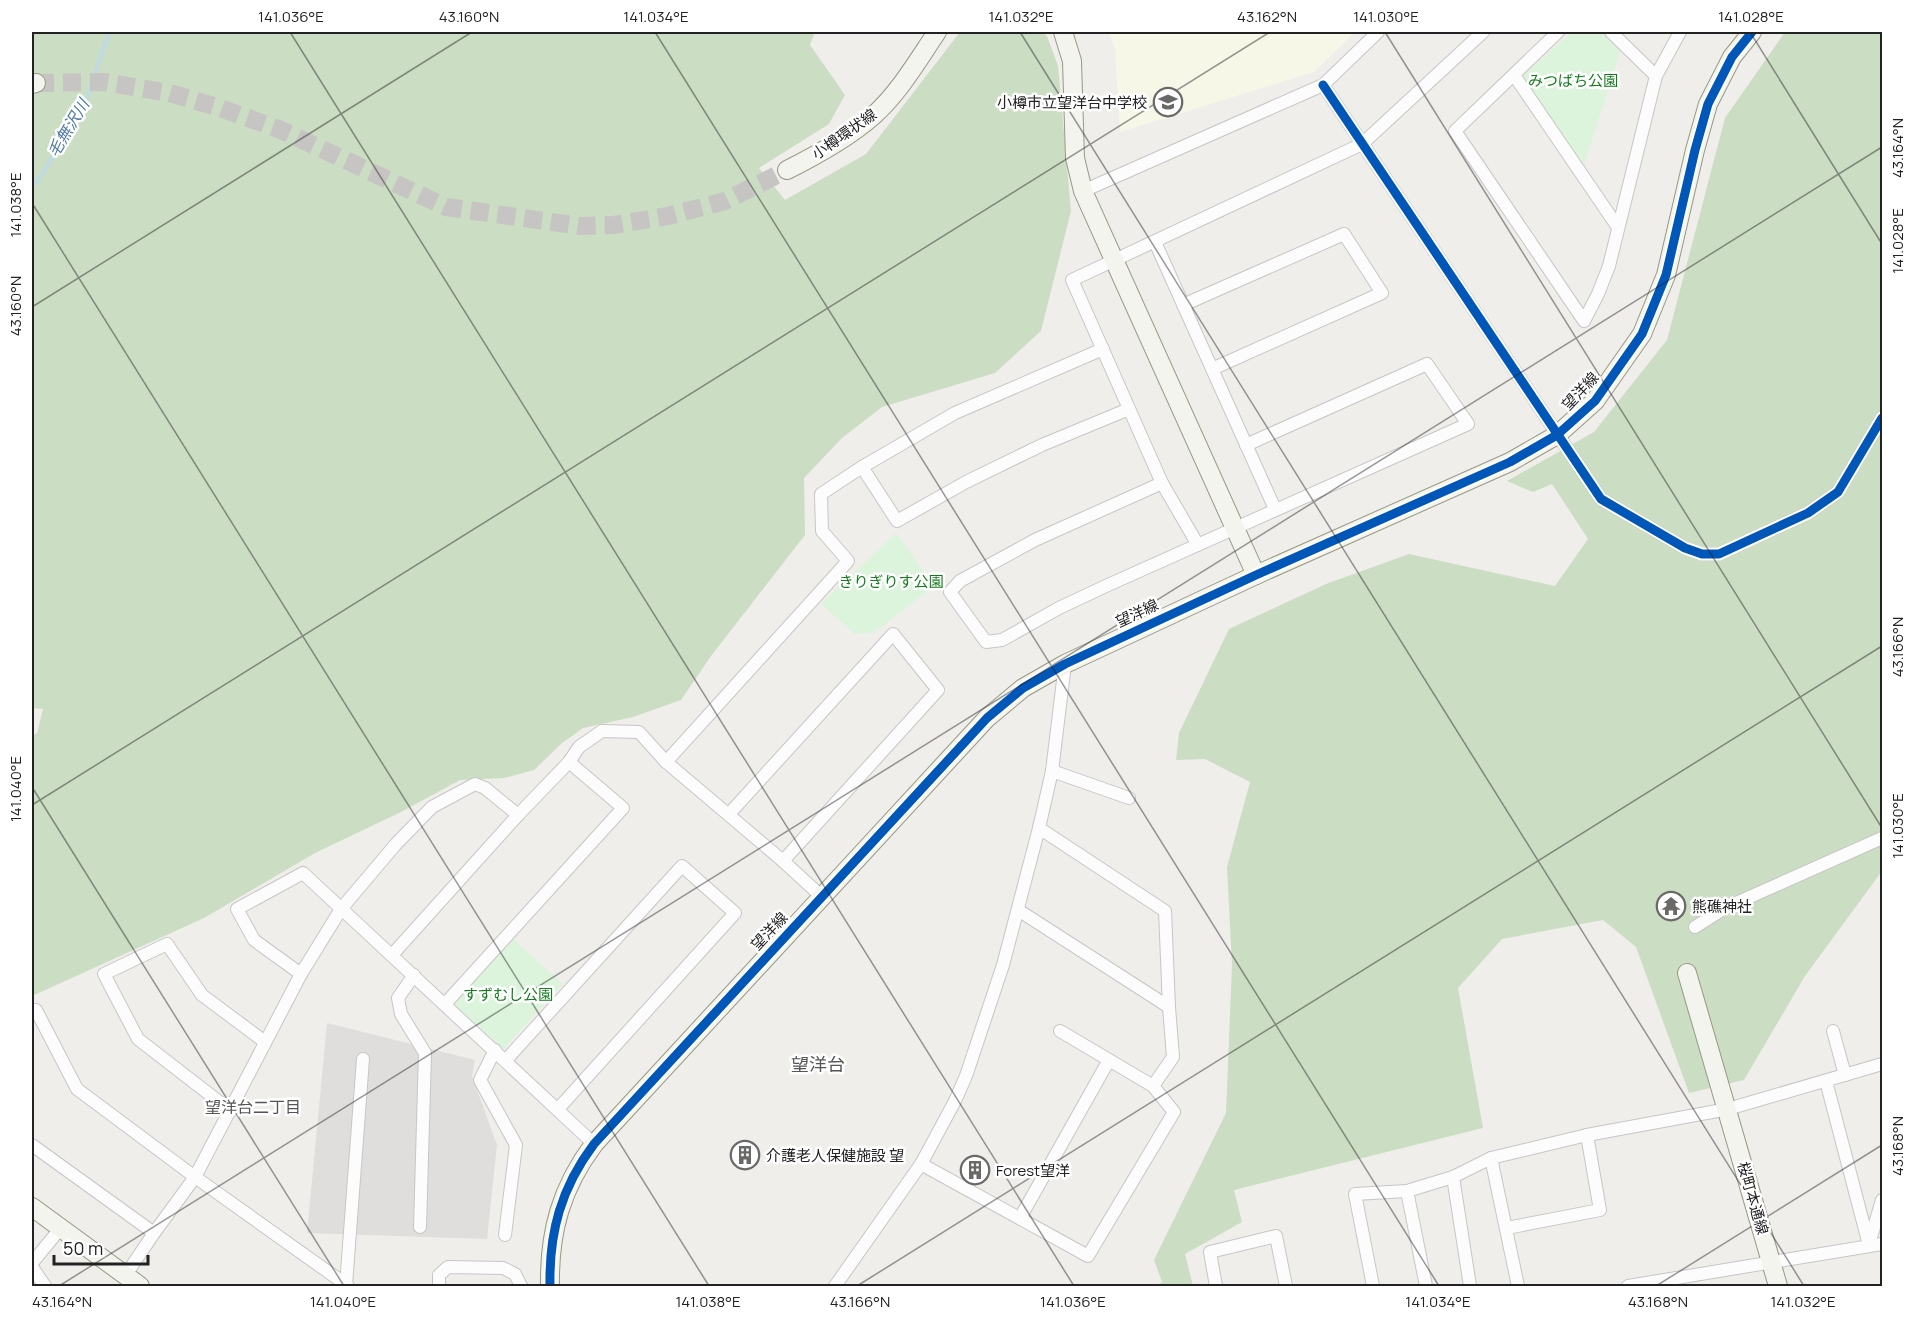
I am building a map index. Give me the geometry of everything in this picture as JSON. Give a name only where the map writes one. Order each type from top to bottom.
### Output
[{"type":"street","name":"小樽環状線","points":[[787,170],[822,153],[873,116],[918,62],[937,32]]},
{"type":"street","points":[[1063,32],[1072,61],[1075,158],[1083,191],[1256,575]]},
{"type":"street","points":[[1083,191],[1323,85],[1378,32]]},
{"type":"street","points":[[1198,545],[1162,483],[1072,280],[1362,144],[1483,32]]},
{"type":"street","points":[[1558,32],[1455,131],[1584,321],[1609,266],[1617,226],[1656,76],[1680,32]]},
{"type":"street","points":[[1611,32],[1656,76]]},
{"type":"street","name":"望洋線","points":[[550,1287],[550,1256],[556,1221],[579,1164],[594,1144],[987,718],[1023,688],[1065,664],[1256,575],[1510,462],[1557,435],[1595,401],[1642,334],[1666,275],[1708,104],[1732,57],[1752,32]]},
{"type":"street","points":[[1514,75],[1617,226]]},
{"type":"street","points":[[1323,85],[1601,499],[1685,548],[1702,554],[1719,554],[1808,513],[1838,492],[1882,418]]},
{"type":"street","points":[[1184,305],[1344,234],[1382,293],[1212,369]]},
{"type":"street","points":[[1155,242],[1275,509]]},
{"type":"street","points":[[666,762],[848,561],[822,531],[821,494],[862,467],[955,413],[1103,349]]},
{"type":"street","points":[[1162,483],[1035,540],[960,581],[950,592],[986,642],[1002,640],[1059,608],[1467,424],[1427,364],[1245,445]]},
{"type":"street","points":[[862,467],[897,521],[976,477],[1042,445],[1129,408]]},
{"type":"street","points":[[729,814],[893,634],[938,690],[783,861]]},
{"type":"street","points":[[835,1287],[921,1164],[966,1076],[998,984],[1039,828],[1052,771],[1065,664]]},
{"type":"street","points":[[392,956],[518,815],[569,762],[579,747],[602,731],[639,732],[666,762],[783,861],[821,897]]},
{"type":"street","points":[[445,1004],[622,808],[569,762]]},
{"type":"street","points":[[1052,771],[1129,798]]},
{"type":"street","points":[[32,1207],[133,1281],[154,1233],[195,1177],[301,974],[341,909],[396,844],[432,807],[475,784],[485,788],[518,815]]},
{"type":"street","points":[[1039,828],[1166,910],[1168,1007],[1173,1056],[1153,1086]]},
{"type":"street","points":[[1695,927],[1725,908],[1882,838]]},
{"type":"street","points":[[506,1060],[682,866],[735,913],[558,1109]]},
{"type":"street","points":[[301,974],[254,940],[237,909],[303,873],[594,1144]]},
{"type":"street","points":[[1018,910],[1168,1007]]},
{"type":"street","points":[[231,1111],[138,1039],[104,974],[167,944],[202,995],[266,1042]]},
{"type":"street","name":"桜町本通線","points":[[1687,973],[1778,1287]]},
{"type":"street","points":[[414,975],[398,998],[401,1014],[425,1053],[420,1227]]},
{"type":"street","points":[[32,1013],[36,1010],[77,1089],[347,1286]]},
{"type":"street","points":[[921,1164],[1088,1256],[1174,1112],[1153,1086],[1060,1031]]},
{"type":"street","points":[[1833,1031],[1845,1076]]},
{"type":"street","points":[[495,1050],[480,1080],[516,1145],[505,1235]]},
{"type":"street","points":[[347,1286],[363,1059]]},
{"type":"street","points":[[1020,1218],[1109,1060]]},
{"type":"street","points":[[1373,1287],[1355,1194],[1407,1191],[1453,1176],[1491,1158],[1587,1135],[1728,1109],[1882,1065]]},
{"type":"street","points":[[1826,1081],[1869,1245]]},
{"type":"street","points":[[1507,1228],[1600,1210],[1587,1135]]},
{"type":"street","points":[[32,1145],[154,1233]]},
{"type":"street","points":[[1491,1158],[1518,1287]]},
{"type":"street","points":[[1453,1176],[1470,1287]]},
{"type":"street","points":[[1407,1191],[1426,1287]]},
{"type":"street","points":[[1869,1245],[1882,1200]]},
{"type":"street","points":[[45,1287],[32,1265],[60,1229]]},
{"type":"street","points":[[1216,1287],[1210,1252],[1276,1236],[1286,1287]]},
{"type":"street","points":[[1630,1286],[1882,1244]]},
{"type":"street","points":[[439,1287],[439,1275],[448,1267],[503,1268],[515,1274],[522,1287]]},
{"type":"shaded area","name":"小樽市立望洋台中学校","points":[[1108,32],[1355,32],[1314,72],[1120,132],[1115,48]]},
{"type":"shaded area","points":[[327,1023],[475,1060],[472,1076],[497,1145],[487,1239],[307,1233]]},
{"type":"green space","points":[[32,32],[815,32],[810,45],[845,95],[829,124],[759,168],[785,200],[866,154],[960,32],[1041,32],[1047,36],[1058,66],[1071,211],[1041,331],[995,373],[882,407],[842,438],[804,478],[805,535],[711,656],[681,700],[633,717],[583,728],[562,743],[534,770],[504,778],[460,780],[401,812],[315,853],[204,918],[32,996],[32,736],[37,733],[43,709],[32,708]]},
{"type":"green space","name":"みつばち公園","points":[[1572,32],[1601,32],[1620,52],[1584,165],[1523,76]]},
{"type":"green space","points":[[1785,32],[1882,32],[1882,871],[1805,976],[1744,1080],[1689,1093],[1636,947],[1603,920],[1502,939],[1458,988],[1483,1128],[1234,1190],[1242,1222],[1185,1254],[1193,1286],[1157,1286],[1162,1282],[1154,1260],[1226,1113],[1232,965],[1227,867],[1250,782],[1205,759],[1176,760],[1179,733],[1229,629],[1326,584],[1409,554],[1555,586],[1588,539],[1552,484],[1533,492],[1507,481],[1594,432],[1667,340],[1725,118]]},
{"type":"green space","name":"きりぎりす公園","points":[[896,533],[934,586],[875,632],[855,634],[821,604]]},
{"type":"green space","name":"すずむし公園","points":[[513,939],[563,984],[503,1049],[453,1003]]},
{"type":"waterway","name":"毛無沢川","points":[[32,186],[39,179],[84,107],[109,32]]},
{"type":"tunnel","points":[[36,83],[104,82],[170,93],[281,130],[446,207],[580,226],[614,225],[668,216],[725,201],[787,170]]},
{"type":"cycle path","points":[[550,1286],[552,1247],[559,1211],[573,1177],[594,1144],[987,718],[1023,688],[1065,664],[1256,575],[1510,462],[1557,435],[1595,401],[1642,334],[1666,275],[1708,104],[1732,57],[1752,32]]},
{"type":"cycle path","points":[[1323,85],[1601,499],[1685,548],[1702,554],[1719,554],[1808,513],[1838,492],[1882,418]]},
{"type":"place","name":"小樽市立望洋台中学校","points":[[1168,102]]},
{"type":"place","name":"熊礁神社","points":[[1671,906]]},
{"type":"place","name":"介護老人保健施設 望","points":[[745,1155]]},
{"type":"place","name":"Forest望洋","points":[[975,1170]]},
{"type":"district","name":"望洋台","points":[[818,1064]]},
{"type":"district","name":"望洋台二丁目","points":[[253,1107]]}]
